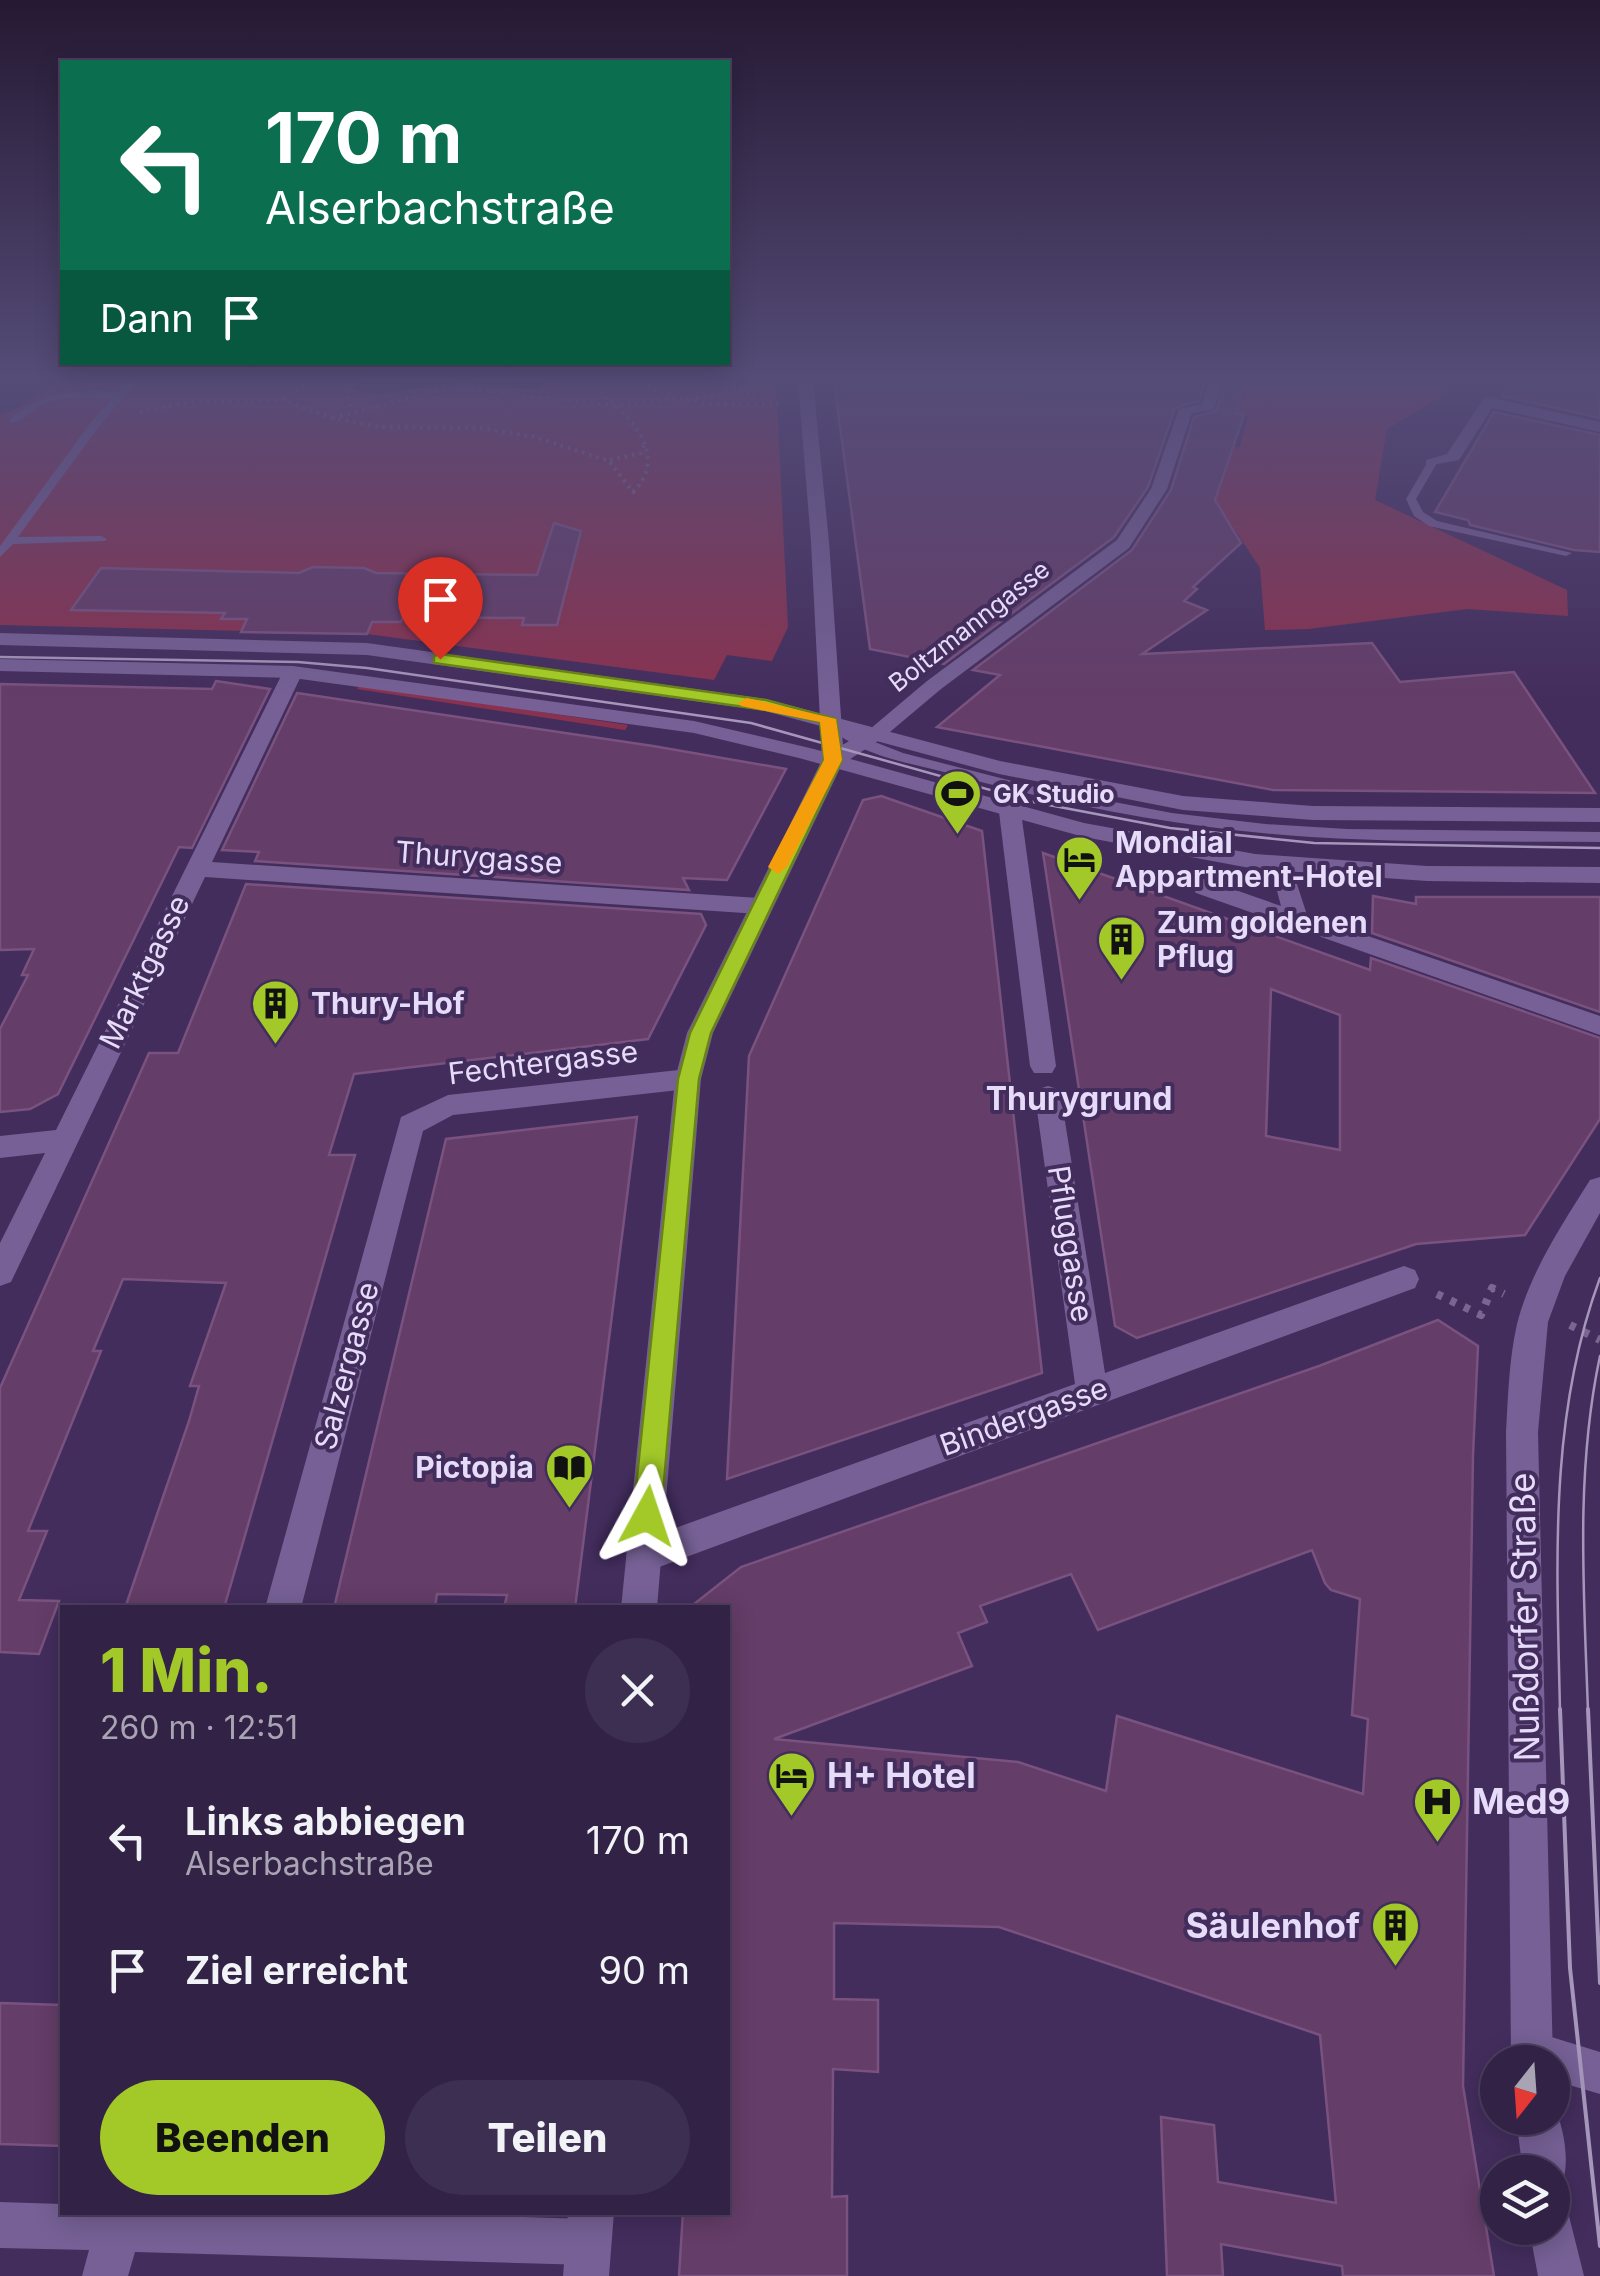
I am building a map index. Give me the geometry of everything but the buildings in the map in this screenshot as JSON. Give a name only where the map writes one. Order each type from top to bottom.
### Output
[{"type":"street","points":[[639,1605],[688,1079],[700,1033],[833,760],[815,488]]},
{"type":"street","name":"Boltzmanngasse","points":[[833,760],[870,738],[1122,544],[1160,488]]},
{"type":"street","points":[[0,639],[367,649],[766,705],[828,719],[870,738],[1054,780],[1182,803],[1313,813],[1600,816]]},
{"type":"street","points":[[0,665],[293,672],[694,726],[760,739],[1010,812],[1144,844],[1301,869],[1394,874],[1600,875]]},
{"type":"street","name":"Marktgasse","points":[[0,1274],[293,672]]},
{"type":"street","points":[[1010,812],[1044,1066]]},
{"type":"street","name":"Thurygasse","points":[[196,869],[759,906]]},
{"type":"street","points":[[1204,886],[1600,1026]]},
{"type":"street","points":[[1288,887],[1296,920]]},
{"type":"street","name":"Fechtergasse","points":[[410,1126],[448,1104],[688,1079]]},
{"type":"street","name":"Pfluggasse","points":[[1048,1096],[1092,1392]]},
{"type":"street","name":"Salzergasse","points":[[283,1605],[410,1126]]},
{"type":"street","points":[[0,1147],[63,1140]]},
{"type":"street","name":"Nußdorfer Straße","points":[[1532,2045],[1522,1432],[1526,1364],[1536,1309],[1562,1249],[1600,1188]]},
{"type":"street","name":"Bindergasse","points":[[644,1556],[1404,1280]]},
{"type":"street","points":[[1570,2066],[1600,2073]]},
{"type":"street","points":[[105,2276],[120,2221]]},
{"type":"street","points":[[0,2225],[120,2221],[588,2244]]},
{"type":"street","points":[[1555,2245],[1560,2276]]},
{"type":"lane","points":[[0,554],[48,488]]},
{"type":"lane","points":[[1418,488],[1412,499],[1418,514],[1433,524],[1566,553]]},
{"type":"lane","points":[[10,541],[101,540]]},
{"type":"lane","points":[[870,738],[1057,797],[1222,824],[1338,833],[1600,837]]},
{"type":"path","points":[[1457,1303],[1481,1315],[1490,1292]]},
{"type":"shaded area","points":[[0,488],[781,488],[788,627],[772,661],[727,655],[714,680],[367,634],[0,625]]},
{"type":"shaded area","points":[[1219,488],[1377,488],[1375,500],[1567,590],[1568,616],[1467,609],[1309,629],[1265,630],[1260,568],[1221,509],[1213,508]]},
{"type":"shaded area","points":[[360,685],[628,725],[625,730],[357,689]]},
{"type":"tram line","points":[[0,657],[298,662],[367,668],[751,723],[1033,802],[1170,828],[1314,843],[1600,848]]},
{"type":"tram line","points":[[1560,1712],[1559,1492],[1571,1384],[1600,1278]]},
{"type":"tram line","points":[[1588,1712],[1584,1489],[1600,1356]]},
{"type":"tram line","points":[[1560,1709],[1570,1968],[1600,2246]]},
{"type":"tram line","points":[[1588,1709],[1600,1983]]},
{"type":"slow traffic","points":[[747,703],[828,719],[833,760],[778,867]]},
{"type":"place","name":"GK Studio","points":[[958,836]]},
{"type":"place","name":"Mondial Appartment-Hotel","points":[[1080,902]]},
{"type":"place","name":"Zum goldenen Pflug","points":[[1122,982]]},
{"type":"place","name":"Thury-Hof","points":[[276,1046]]},
{"type":"place","name":"Pictopia","points":[[569,1510]]},
{"type":"place","name":"H+ Hotel","points":[[792,1818]]},
{"type":"place","name":"Med9","points":[[1437,1844]]},
{"type":"place","name":"Säulenhof","points":[[1395,1968]]},
{"type":"district","name":"Thurygrund","points":[[1079,1099]]},
{"type":"route","points":[[440,659],[766,705],[828,719],[833,760],[700,1033],[688,1079],[647,1516]]}]
